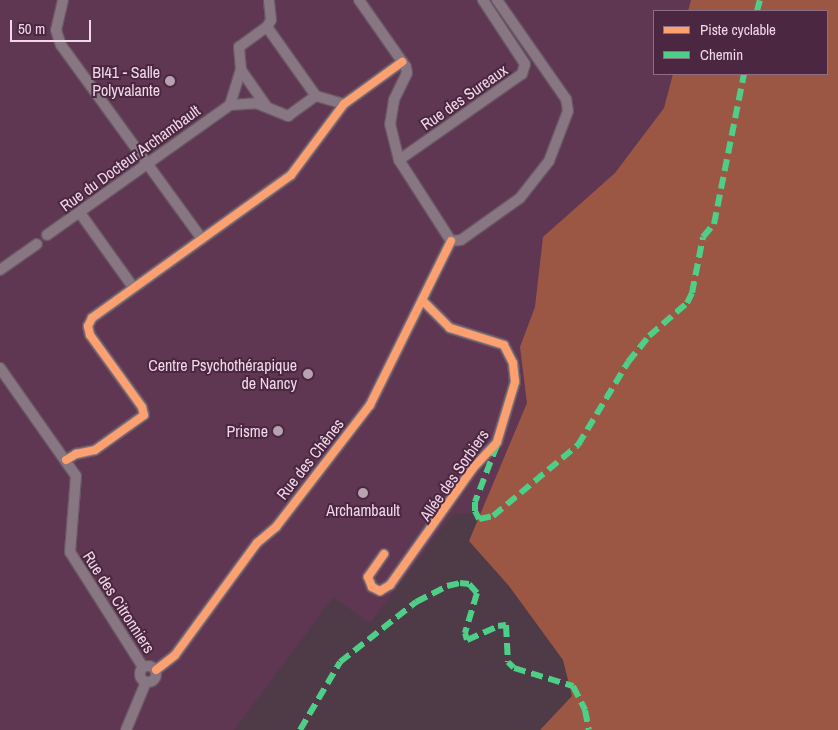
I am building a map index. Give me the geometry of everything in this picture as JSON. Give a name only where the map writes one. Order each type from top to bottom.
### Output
[{"type":"street","points":[[63,0],[56,30],[61,45],[202,238]]},
{"type":"street","points":[[269,0],[271,20],[267,27],[239,47],[241,70],[230,105],[256,103],[288,116],[316,96]]},
{"type":"street","points":[[359,0],[402,62],[407,73],[394,100],[390,124],[399,160],[451,241],[461,240],[520,198],[549,162],[568,111],[566,99],[497,0]]},
{"type":"street","name":"Rue des Sureaux","points":[[399,160],[522,74],[525,64],[482,0]]},
{"type":"street","points":[[267,27],[316,96],[344,104]]},
{"type":"street","points":[[66,460],[76,454],[95,450],[144,415],[142,407],[88,331],[92,318],[291,175],[344,104],[402,62]]},
{"type":"street","points":[[241,70],[267,107]]},
{"type":"street","name":"Rue du Docteur Archambault","points":[[47,236],[230,105]]},
{"type":"street","points":[[80,213],[133,287]]},
{"type":"street","name":"Rue des Chênes","points":[[146,682],[155,679],[156,670],[175,655],[257,543],[276,527],[370,405],[451,241]]},
{"type":"street","points":[[0,270],[37,244]]},
{"type":"street","name":"Allée des Sorbiers","points":[[384,554],[368,577],[372,587],[380,591],[390,585],[473,468],[498,442],[515,382],[513,362],[504,345],[450,328],[423,301]]},
{"type":"street","name":"Rue des Citronniers","points":[[0,368],[66,460],[78,484],[69,536],[70,552],[144,667]]},
{"type":"street","points":[[126,730],[146,682],[140,676],[144,667],[156,670]]},
{"type":"shaded area","name":"Centre Psychothérapique de Nancy","points":[[0,0],[763,0],[760,10],[653,10],[653,75],[743,75],[491,512],[453,514],[370,623],[333,597],[234,730],[0,730]]},
{"type":"shaded area","points":[[691,0],[838,0],[838,730],[540,730],[572,696],[563,660],[509,586],[469,541],[527,403],[520,347],[535,307],[543,237],[615,173],[664,108],[673,75],[828,75],[828,10],[688,10]]},
{"type":"marked path","points":[[757,10],[760,0]]},
{"type":"marked path","points":[[497,445],[475,502],[475,511],[479,519],[493,516],[578,445],[628,362],[649,336],[687,303],[692,293],[703,237],[714,224],[744,75]]},
{"type":"marked path","points":[[300,730],[340,662],[416,602],[447,586],[460,583],[469,584],[477,593],[465,633],[467,640],[498,626],[506,625],[508,662],[514,668],[573,686],[585,710],[589,730]]},
{"type":"cycle path","points":[[66,460],[76,454],[95,450],[144,415],[142,407],[90,335],[88,326],[92,318],[291,175],[344,104],[402,62]]},
{"type":"cycle path","points":[[156,670],[175,655],[257,543],[276,527],[370,405],[451,241]]},
{"type":"cycle path","points":[[384,554],[368,577],[372,587],[380,591],[390,585],[473,468],[497,442],[515,382],[513,363],[504,345],[450,328],[423,301]]},
{"type":"place","name":"BI41 - Salle Polyvalante","points":[[170,81]]},
{"type":"place","name":"Centre Psychothérapique de Nancy","points":[[308,374]]},
{"type":"place","name":"Prisme","points":[[278,431]]},
{"type":"place","name":"Archambault","points":[[363,493]]}]
